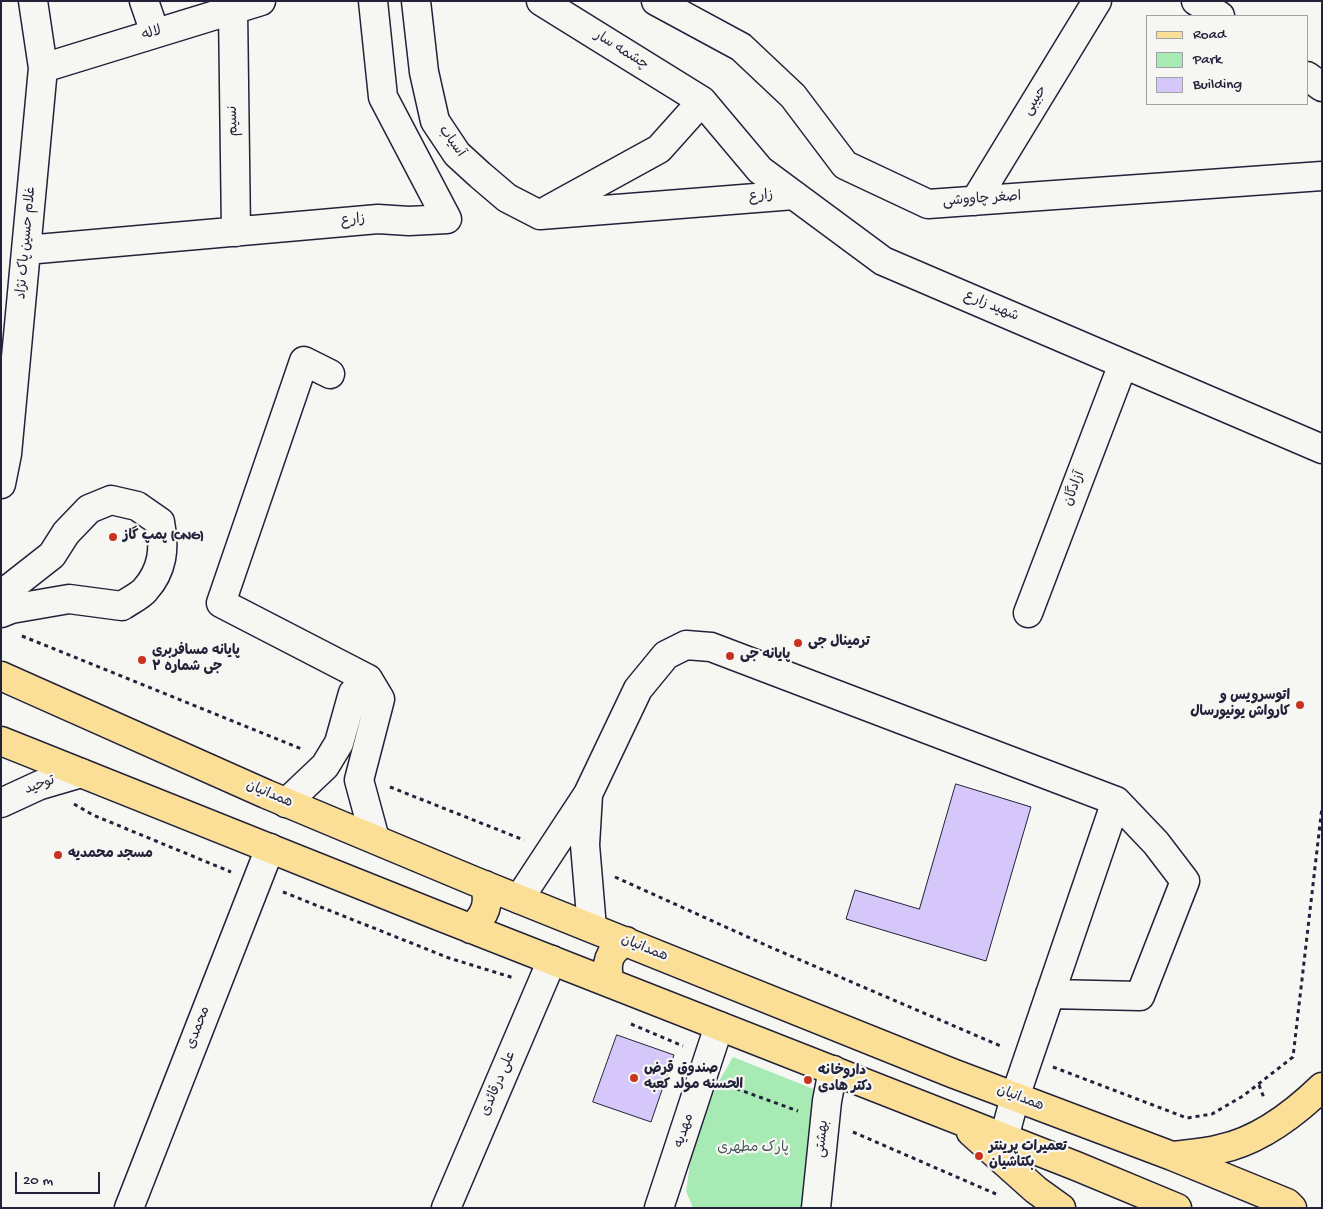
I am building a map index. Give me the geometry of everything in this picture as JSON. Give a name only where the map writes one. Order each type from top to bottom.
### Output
[{"type":"main road","name":"همدانیان","points":[[1,676],[286,803],[626,942],[1016,1097],[1172,1156],[1286,1203],[1292,1208]]},
{"type":"main road","points":[[1,741],[471,929],[954,1118],[1176,1208]]},
{"type":"main road","points":[[471,929],[485,910],[488,898],[485,885]]},
{"type":"main road","points":[[610,983],[607,965],[610,956],[614,948],[626,942]]},
{"type":"main road","points":[[1172,1156],[1221,1149],[1265,1133],[1322,1087]]},
{"type":"main road","points":[[954,1118],[1036,1190],[1061,1208]]},
{"type":"street","name":"غلام حسین پاک نژاد","points":[[1,484],[8,454],[42,68],[33,1]]},
{"type":"street","points":[[144,1],[155,33]]},
{"type":"street","name":"لاله","points":[[42,68],[261,1]]},
{"type":"street","name":"زارع","points":[[26,250],[378,219],[409,221],[447,219],[383,97],[373,1]]},
{"type":"street","name":"آسیاب","points":[[416,1],[424,72],[436,120],[457,154],[507,198],[540,215]]},
{"type":"street","name":"اصغر چاووشی","points":[[656,1],[741,47],[793,96],[845,165],[928,204],[1322,176]]},
{"type":"street","name":"حبیبی","points":[[975,201],[1097,1]]},
{"type":"street","points":[[1196,1],[1218,15]]},
{"type":"street","name":"چشمه سار","points":[[549,3],[702,101]]},
{"type":"street","name":"نسیم","points":[[233,10],[236,232]]},
{"type":"street","points":[[1308,77],[1322,87]]},
{"type":"street","points":[[540,215],[659,149],[702,101]]},
{"type":"street","name":"شهید زارع","points":[[702,101],[760,170],[883,261],[1322,449]]},
{"type":"street","name":"زارع","points":[[540,215],[794,194]]},
{"type":"street","points":[[330,374],[304,361],[221,603],[368,679],[380,699],[359,780],[375,839]]},
{"type":"street","name":"آزادگان","points":[[1028,613],[1123,364]]},
{"type":"street","points":[[1,595],[52,555],[66,534],[89,509],[111,500],[137,506],[160,522],[163,537],[160,566],[145,591],[122,606],[69,600],[11,609],[1,613]]},
{"type":"street","points":[[519,898],[588,794],[638,689],[666,655],[686,645],[711,647],[1116,801],[1156,843],[1185,881],[1140,996],[1050,994]]},
{"type":"street","points":[[286,803],[325,766],[339,743],[353,693],[368,679]]},
{"type":"street","name":"توحید","points":[[1,803],[40,785],[81,772]]},
{"type":"street","points":[[588,794],[586,845],[592,928]]},
{"type":"street","points":[[1004,1138],[1050,994],[1116,801]]},
{"type":"street","name":"محمدی","points":[[129,1208],[270,848]]},
{"type":"street","name":"علی درقائدی","points":[[446,1208],[552,960]]},
{"type":"street","name":"مهدیه","points":[[659,1208],[719,1026]]},
{"type":"street","name":"بهشتی","points":[[816,1208],[827,1101],[833,1070]]},
{"type":"path","points":[[19,635],[287,742],[328,761]]},
{"type":"path","points":[[360,775],[551,850]]},
{"type":"path","points":[[587,865],[770,947],[1030,1058],[1188,1118],[1212,1114],[1243,1096],[1293,1057],[1322,807]]},
{"type":"green space","name":"پارک مطهری","points":[[733,1057],[816,1090],[805,1208],[693,1208],[686,1191],[693,1145],[707,1102]]},
{"type":"building","points":[[956,784],[1031,807],[986,961],[846,919],[855,890],[919,909]]},
{"type":"building","name":"صندوق قرض الحسنه مولد کعبه","points":[[617,1035],[674,1055],[651,1122],[593,1102]]},
{"type":"place","name":"پمپ گاز (CNG)","points":[[113,537]]},
{"type":"place","name":"ترمینال جی","points":[[798,643]]},
{"type":"place","name":"پایانه جی","points":[[730,656]]},
{"type":"place","name":"پایانه مسافربری جی شماره ۲","points":[[142,660]]},
{"type":"place","name":"اتوسرویس و کارواش یونیورسال","points":[[1300,705]]},
{"type":"place","name":"مسجد محمدیه","points":[[58,855]]},
{"type":"place","name":"صندوق قرض الحسنه مولد کعبه","points":[[634,1078]]},
{"type":"place","name":"داروخانه دکتر هادی","points":[[808,1080]]},
{"type":"place","name":"تعمیرات پرینتر بکتاشیان","points":[[979,1156]]}]
